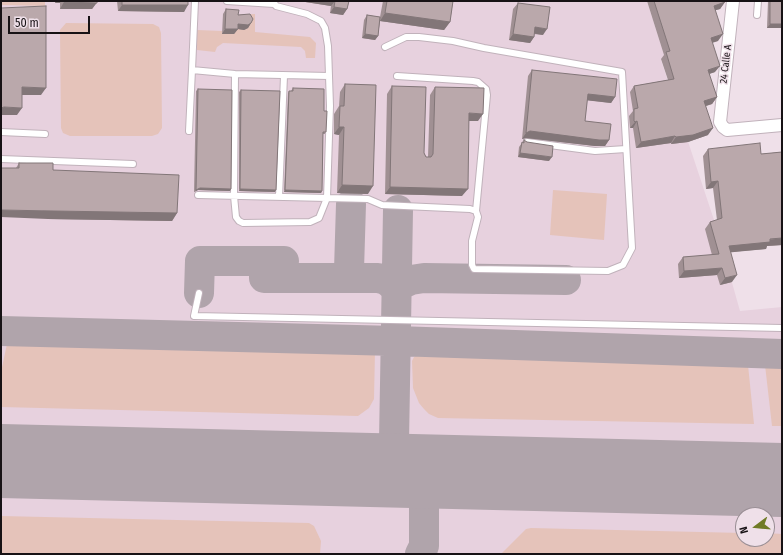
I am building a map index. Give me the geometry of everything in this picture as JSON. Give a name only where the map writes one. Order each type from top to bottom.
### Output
[{"type":"street","name":"24 Calle A","points":[[733,1],[720,122],[722,127],[727,130],[782,125]]},
{"type":"lane","points":[[189,131],[195,1]]},
{"type":"lane","points":[[227,1],[274,2],[276,6],[307,14],[321,21],[325,28],[330,106],[327,198],[319,218],[314,221],[243,222],[239,221],[236,217],[234,196],[235,74]]},
{"type":"lane","points":[[757,15],[758,1]]},
{"type":"lane","points":[[385,47],[406,37],[419,37],[453,41],[484,48],[622,72],[632,248],[623,265],[608,271],[474,269],[472,265],[472,241],[478,216],[476,212],[487,95],[486,89],[482,85],[473,81],[397,76]]},
{"type":"lane","points":[[192,70],[235,74],[329,76]]},
{"type":"lane","points":[[279,197],[284,76]]},
{"type":"lane","points":[[426,78],[426,85]]},
{"type":"lane","points":[[1,132],[45,134]]},
{"type":"lane","points":[[525,142],[596,151],[626,149]]},
{"type":"lane","points":[[1,159],[133,164]]},
{"type":"lane","points":[[198,195],[368,200],[382,205],[470,209],[476,212]]},
{"type":"lane","points":[[199,293],[194,316],[782,328]]},
{"type":"shaded area","points":[[1,1],[647,1],[665,58],[661,60],[716,226],[740,311],[782,307],[782,554],[1,554]]},
{"type":"shaded area","points":[[1,1],[45,1],[45,6],[1,5]]},
{"type":"shaded area","points":[[255,14],[255,32],[310,37],[316,43],[315,58],[306,58],[305,51],[301,47],[223,43],[217,47],[215,52],[197,50],[197,30],[222,31],[222,34],[235,15]]},
{"type":"shaded area","points":[[66,23],[153,24],[159,27],[161,33],[162,128],[158,134],[152,136],[70,136],[63,133],[61,128],[60,30]]},
{"type":"shaded area","points":[[553,190],[607,194],[604,240],[550,235]]},
{"type":"shaded area","points":[[7,344],[375,351],[374,399],[369,408],[358,416],[1,407],[1,372]]},
{"type":"shaded area","points":[[419,354],[748,365],[754,424],[438,418],[429,414],[419,403],[413,388],[412,361],[414,357]]},
{"type":"shaded area","points":[[765,365],[782,366],[782,426],[772,426]]},
{"type":"shaded area","points":[[1,516],[309,523],[314,526],[321,541],[320,554],[1,554]]},
{"type":"shaded area","points":[[526,529],[735,533],[735,547],[775,547],[775,534],[782,534],[782,554],[501,554]]},
{"type":"building","points":[[97,1],[97,3],[64,2]]},
{"type":"building","points":[[122,1],[188,1],[188,5],[122,5]]},
{"type":"building","points":[[335,1],[349,1],[347,9],[334,7]]},
{"type":"building","points":[[387,1],[453,1],[450,22],[385,13]]},
{"type":"building","points":[[654,1],[725,1],[714,6],[723,34],[711,38],[720,66],[708,70],[717,97],[704,101],[713,128],[693,135],[675,136],[641,142],[637,121],[634,121],[634,109],[638,108],[634,86],[674,79],[666,52],[670,51]]},
{"type":"building","points":[[770,1],[782,1],[782,24],[770,24]]},
{"type":"building","points":[[518,3],[550,7],[547,29],[535,27],[534,37],[513,34]]},
{"type":"building","points":[[46,6],[46,88],[22,87],[22,108],[1,108],[1,8]]},
{"type":"building","points":[[226,9],[239,10],[238,15],[250,14],[253,19],[248,25],[238,24],[238,29],[225,29]]},
{"type":"building","points":[[367,15],[380,17],[378,36],[365,34]]},
{"type":"building","points":[[532,70],[617,79],[615,97],[588,94],[585,121],[611,124],[609,140],[530,131],[526,133]]},
{"type":"building","points":[[345,84],[376,85],[373,186],[342,185],[344,127],[339,127],[340,106],[344,106]]},
{"type":"building","points":[[392,86],[426,87],[424,153],[426,157],[431,157],[433,154],[435,87],[484,88],[483,114],[469,113],[468,189],[390,187]]},
{"type":"building","points":[[293,88],[324,89],[324,111],[327,111],[326,132],[323,132],[322,191],[285,190],[289,91],[293,91]]},
{"type":"building","points":[[198,89],[232,90],[231,189],[200,188],[196,190]]},
{"type":"building","points":[[241,90],[280,91],[276,190],[240,189]]},
{"type":"building","points":[[524,140],[527,142],[553,146],[552,157],[520,153],[522,142],[524,143]]},
{"type":"building","points":[[760,143],[761,154],[782,152],[782,238],[770,239],[770,242],[729,246],[737,275],[725,278],[722,268],[684,271],[683,257],[719,254],[710,222],[722,218],[718,181],[711,182],[708,149]]},
{"type":"building","points":[[19,163],[53,163],[53,170],[179,175],[177,213],[1,210],[1,168],[19,168]]},
{"type":"taxiway","points":[[341,278],[349,270],[351,204]]},
{"type":"taxiway","points":[[379,470],[388,458],[394,442],[398,210]]},
{"type":"taxiway","points":[[199,293],[200,261],[284,261]]},
{"type":"taxiway","points":[[264,261],[264,278],[378,278],[386,280],[397,291],[402,284],[411,280],[424,278],[566,280]]},
{"type":"taxiway","points":[[1,331],[396,341],[782,354]]},
{"type":"taxiway","points":[[394,442],[401,459],[416,481],[424,505],[424,546],[420,554]]},
{"type":"taxiway","points":[[424,505],[426,493],[433,481],[443,472]]},
{"type":"runway","points":[[1,461],[782,480]]}]
